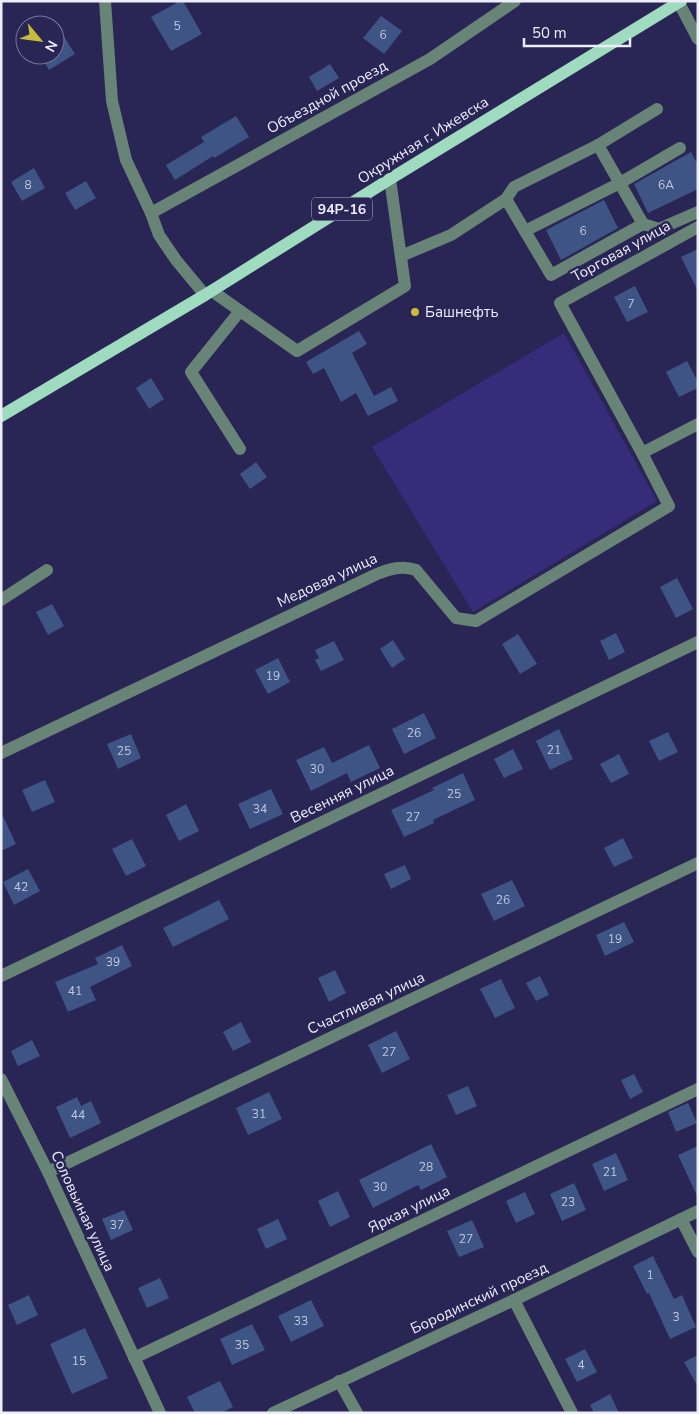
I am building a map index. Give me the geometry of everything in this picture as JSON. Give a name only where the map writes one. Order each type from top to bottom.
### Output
[{"type":"main road","name":"Окружная г. Ижевска","points":[[1,416],[208,293],[390,179],[680,2]]},
{"type":"street","points":[[105,1],[112,101],[126,160],[151,213],[159,235],[176,260],[208,293],[240,311],[297,351],[405,286],[390,179]]},
{"type":"street","name":"Объездной проезд","points":[[151,213],[430,59],[515,1]]},
{"type":"street","points":[[680,2],[698,39]]},
{"type":"street","points":[[401,256],[451,235],[506,199],[514,187],[598,145],[657,109]]},
{"type":"street","points":[[598,145],[643,224],[659,229],[698,212]]},
{"type":"street","points":[[525,231],[620,183],[680,148]]},
{"type":"street","points":[[506,199],[551,275],[643,224]]},
{"type":"street","name":"Торговая улица","points":[[642,453],[560,303],[698,227]]},
{"type":"street","points":[[240,311],[191,372],[240,449]]},
{"type":"street","points":[[642,453],[698,424]]},
{"type":"street","name":"Медовая улица","points":[[1,753],[391,569],[407,566],[416,570],[456,618],[476,621],[669,506],[642,453]]},
{"type":"street","points":[[1,600],[47,570]]},
{"type":"street","name":"Весенняя улица","points":[[1,976],[698,642]]},
{"type":"street","name":"Счастливая улица","points":[[48,1172],[698,863]]},
{"type":"street","name":"Соловьиная улица","points":[[1,1079],[48,1172],[160,1413]]},
{"type":"street","name":"Яркая улица","points":[[134,1358],[698,1089]]},
{"type":"street","name":"Бородинский проезд","points":[[273,1413],[698,1211]]},
{"type":"street","points":[[681,1219],[698,1252]]},
{"type":"street","points":[[514,1300],[572,1413]]},
{"type":"street","points":[[339,1381],[357,1413]]},
{"type":"shaded area","points":[[564,333],[657,501],[473,612],[372,447]]},
{"type":"building","points":[[183,1],[202,34],[171,51],[151,17]]},
{"type":"building","points":[[381,16],[402,31],[384,54],[363,38]]},
{"type":"building","points":[[65,38],[75,54],[65,60]]},
{"type":"building","points":[[330,64],[339,78],[317,91],[309,77]]},
{"type":"building","points":[[46,65],[57,65],[49,70]]},
{"type":"building","points":[[236,116],[249,137],[214,158],[213,156],[175,180],[166,165],[204,142],[201,137]]},
{"type":"building","points":[[691,152],[698,165],[698,189],[648,213],[634,184]]},
{"type":"building","points":[[34,168],[45,188],[22,201],[11,182]]},
{"type":"building","points":[[86,181],[96,198],[75,210],[65,193]]},
{"type":"building","points":[[604,200],[618,228],[561,260],[546,230]]},
{"type":"building","points":[[698,249],[698,291],[681,257]]},
{"type":"building","points":[[635,286],[648,312],[627,322],[614,297]]},
{"type":"building","points":[[359,331],[367,344],[352,353],[374,396],[391,387],[398,401],[368,416],[356,393],[341,402],[324,368],[313,374],[306,362]]},
{"type":"building","points":[[687,361],[698,382],[698,388],[679,397],[666,372]]},
{"type":"building","points":[[151,378],[164,399],[149,409],[136,388]]},
{"type":"building","points":[[256,462],[267,477],[250,489],[240,474]]},
{"type":"building","points":[[677,578],[693,609],[676,618],[660,587]]},
{"type":"building","points":[[52,604],[64,626],[48,635],[36,612]]},
{"type":"building","points":[[616,633],[625,652],[609,660],[600,641]]},
{"type":"building","points":[[518,634],[537,664],[520,674],[502,644]]},
{"type":"building","points":[[393,640],[405,659],[392,668],[380,649]]},
{"type":"building","points":[[334,641],[344,660],[321,671],[315,660],[319,658],[315,650]]},
{"type":"building","points":[[278,658],[290,682],[268,694],[255,670]]},
{"type":"building","points":[[424,713],[436,738],[404,754],[392,729]]},
{"type":"building","points":[[559,729],[573,759],[550,770],[536,741]]},
{"type":"building","points":[[668,732],[678,752],[659,761],[649,741]]},
{"type":"building","points":[[131,734],[141,758],[118,769],[107,744]]},
{"type":"building","points":[[369,745],[380,768],[351,782],[347,773],[311,791],[296,760],[324,747],[332,763]]},
{"type":"building","points":[[513,749],[523,769],[504,778],[494,759]]},
{"type":"building","points":[[619,754],[629,774],[611,783],[600,764]]},
{"type":"building","points":[[463,773],[475,800],[433,820],[434,823],[404,837],[391,810],[434,790],[432,788]]},
{"type":"building","points":[[45,780],[55,802],[32,812],[22,790]]},
{"type":"building","points":[[271,789],[283,814],[250,829],[238,804]]},
{"type":"building","points":[[186,804],[199,831],[179,841],[166,815]]},
{"type":"building","points":[[1,812],[16,844],[1,851]]},
{"type":"building","points":[[623,838],[633,858],[614,867],[604,848]]},
{"type":"building","points":[[132,839],[146,866],[126,876],[112,849]]},
{"type":"building","points":[[405,865],[411,879],[391,889],[384,874]]},
{"type":"building","points":[[28,869],[40,891],[14,905],[3,882]]},
{"type":"building","points":[[512,880],[525,906],[494,921],[481,894]]},
{"type":"building","points":[[219,900],[229,919],[173,947],[163,928]]},
{"type":"building","points":[[624,922],[634,942],[605,956],[596,935]]},
{"type":"building","points":[[122,945],[132,966],[90,987],[96,1000],[68,1012],[55,982],[98,964],[95,958]]},
{"type":"building","points":[[335,970],[346,993],[329,1002],[318,978]]},
{"type":"building","points":[[540,976],[549,995],[536,1001],[526,983]]},
{"type":"building","points":[[501,979],[515,1008],[495,1018],[480,989]]},
{"type":"building","points":[[241,1022],[251,1042],[233,1051],[223,1032]]},
{"type":"building","points":[[396,1031],[410,1059],[382,1073],[368,1045]]},
{"type":"building","points":[[32,1040],[40,1056],[18,1066],[11,1051]]},
{"type":"building","points":[[634,1074],[643,1092],[630,1099],[621,1080]]},
{"type":"building","points":[[468,1086],[477,1106],[456,1115],[447,1095]]},
{"type":"building","points":[[269,1092],[282,1119],[248,1135],[236,1108]]},
{"type":"building","points":[[77,1097],[81,1106],[91,1101],[101,1123],[70,1138],[56,1107]]},
{"type":"building","points":[[688,1103],[697,1123],[676,1132],[668,1112]]},
{"type":"building","points":[[431,1144],[447,1177],[421,1190],[418,1185],[373,1208],[359,1180]]},
{"type":"building","points":[[698,1146],[698,1198],[678,1155]]},
{"type":"building","points":[[616,1153],[628,1180],[604,1191],[592,1164]]},
{"type":"building","points":[[574,1183],[586,1210],[562,1221],[550,1194]]},
{"type":"building","points":[[338,1191],[350,1217],[330,1227],[318,1201]]},
{"type":"building","points":[[525,1192],[535,1214],[516,1223],[506,1201]]},
{"type":"building","points":[[124,1210],[133,1230],[111,1240],[102,1219]]},
{"type":"building","points":[[278,1219],[287,1239],[266,1249],[257,1229]]},
{"type":"building","points":[[472,1220],[484,1247],[459,1257],[447,1231]]},
{"type":"building","points":[[653,1256],[674,1299],[682,1295],[696,1327],[670,1339],[649,1293],[647,1294],[633,1266]]},
{"type":"building","points":[[160,1278],[169,1298],[147,1308],[138,1288]]},
{"type":"building","points":[[29,1295],[38,1315],[17,1325],[8,1305]]},
{"type":"building","points":[[311,1300],[324,1326],[291,1342],[278,1316]]},
{"type":"building","points":[[252,1324],[265,1350],[232,1365],[220,1339]]},
{"type":"building","points":[[85,1328],[108,1378],[72,1394],[50,1344]]},
{"type":"building","points":[[585,1349],[597,1372],[577,1382],[565,1359]]},
{"type":"building","points":[[698,1355],[698,1387],[684,1362]]},
{"type":"building","points":[[220,1381],[233,1407],[221,1413],[195,1413],[187,1397]]},
{"type":"building","points":[[610,1394],[619,1413],[594,1413],[590,1405]]},
{"type":"place","name":"Башнефть","points":[[415,312]]}]
